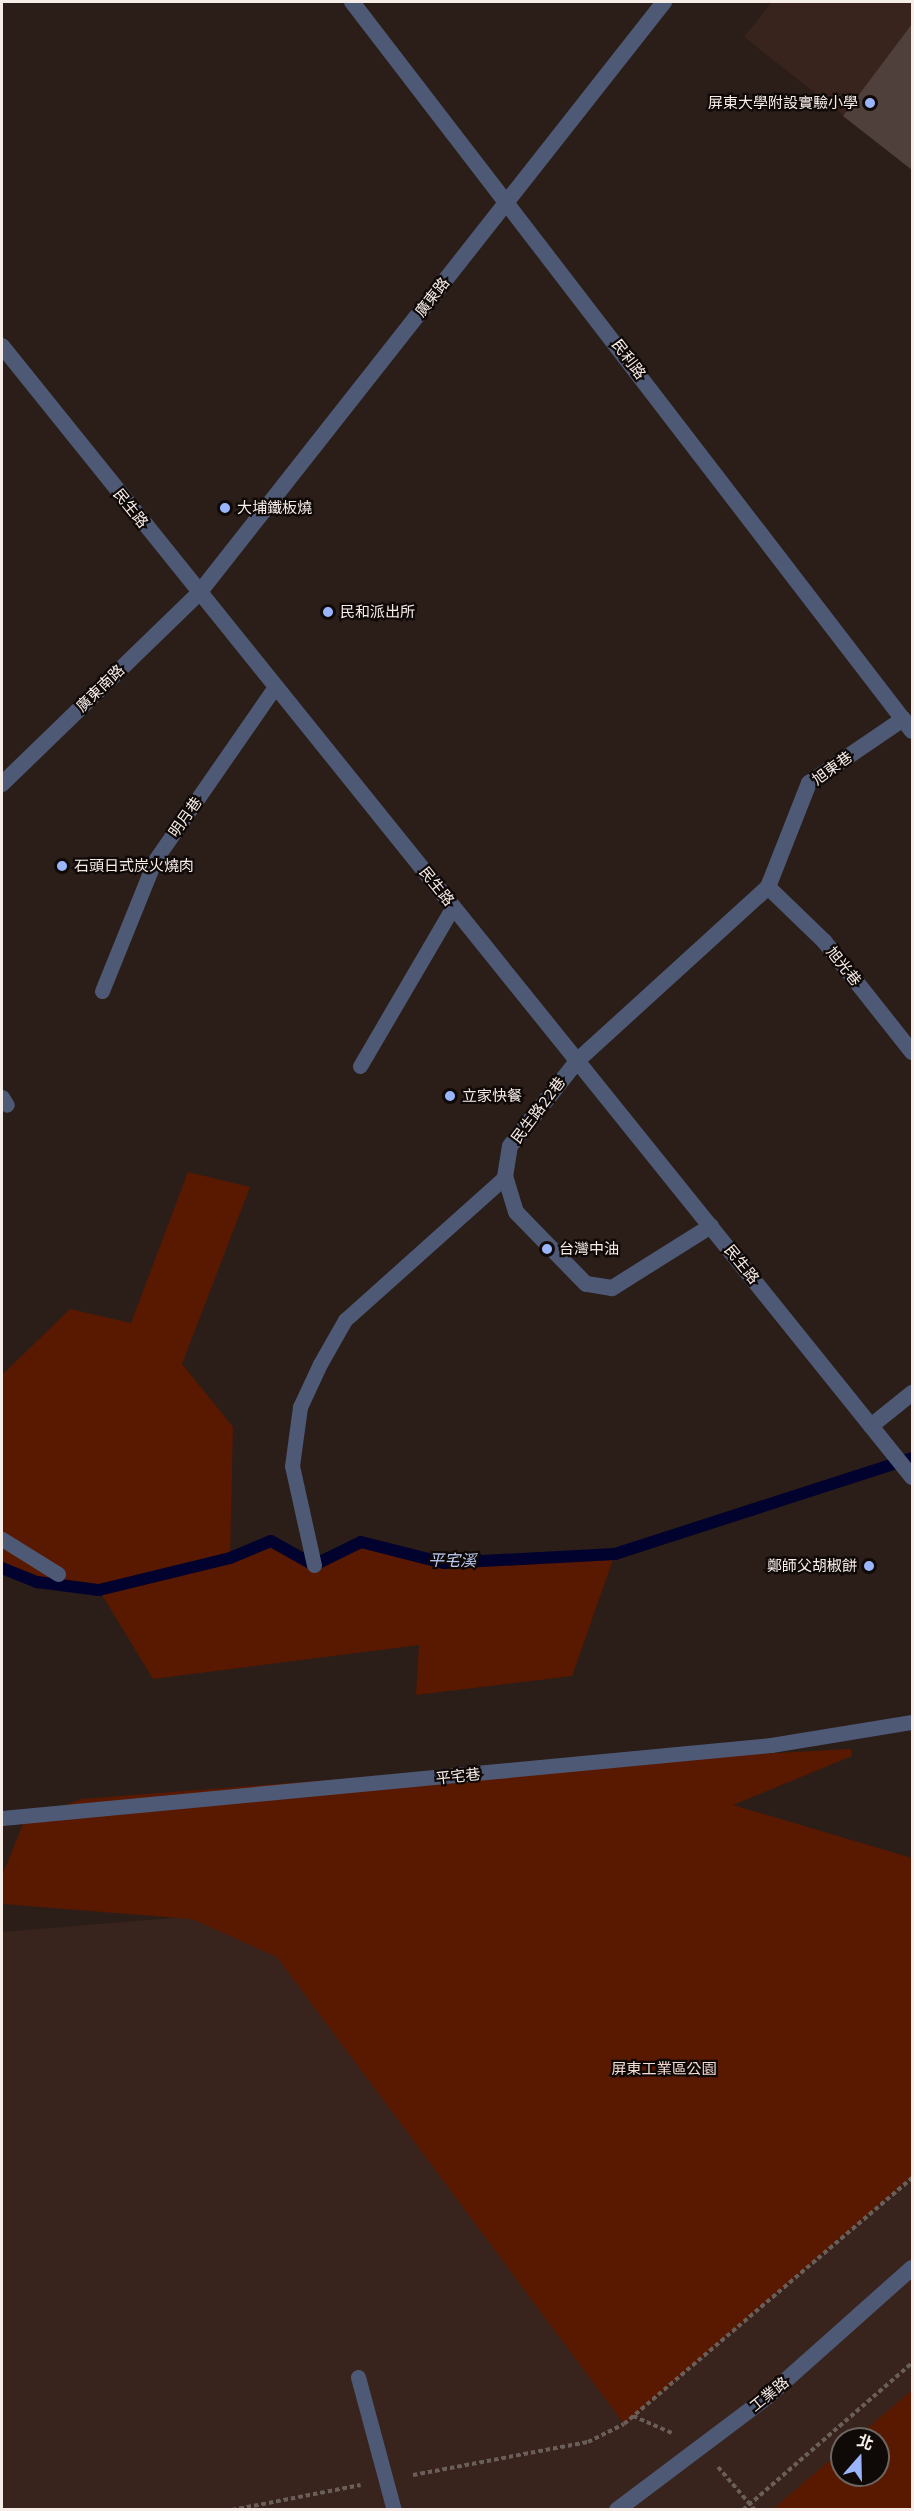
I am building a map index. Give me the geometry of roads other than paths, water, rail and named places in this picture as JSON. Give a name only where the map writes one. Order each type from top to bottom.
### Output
[{"type":"street","name":"民利路","points":[[352,2],[508,200],[908,725]]},
{"type":"street","name":"廣東路","points":[[199,592],[664,2]]},
{"type":"street","name":"民生路","points":[[2,346],[912,1477]]},
{"type":"street","name":"廣東南路","points":[[2,784],[199,592]]},
{"type":"street","name":"旭東巷","points":[[768,887],[809,783],[908,725]]},
{"type":"street","name":"旭光巷","points":[[768,887],[824,942],[912,1052]]},
{"type":"street","name":"民生路22巷","points":[[711,1226],[612,1288],[586,1284],[516,1212],[506,1177],[510,1146],[578,1060],[768,887]]},
{"type":"street","points":[[871,1426],[912,1393]]},
{"type":"street","name":"工業路","points":[[617,2510],[767,2397],[912,2268]]},
{"type":"lane","name":"明月巷","points":[[102,990],[156,860],[275,687]]},
{"type":"lane","points":[[360,1066],[453,907]]},
{"type":"lane","points":[[314,1565],[292,1466],[300,1407],[320,1364],[345,1320],[506,1177]]},
{"type":"lane","points":[[2,1539],[58,1574]]},
{"type":"lane","name":"平宅巷","points":[[2,1818],[771,1745],[912,1722]]},
{"type":"lane","points":[[358,2377],[394,2510]]},
{"type":"waterway","name":"平宅溪","points":[[2,1568],[37,1582],[99,1590],[230,1558],[271,1541],[314,1565],[361,1542],[444,1563],[615,1554],[912,1458]]},
{"type":"place","name":"屏東大學附設實驗小學","points":[[870,103]]},
{"type":"place","name":"大埔鐵板燒","points":[[225,508]]},
{"type":"place","name":"民和派出所","points":[[328,612]]},
{"type":"place","name":"石頭日式炭火燒肉","points":[[62,866]]},
{"type":"place","name":"立家快餐","points":[[450,1096]]},
{"type":"place","name":"台灣中油","points":[[547,1249]]},
{"type":"place","name":"鄭師父胡椒餅","points":[[869,1566]]},
{"type":"park label","name":"屏東工業區公園","points":[[664,2069]]}]
